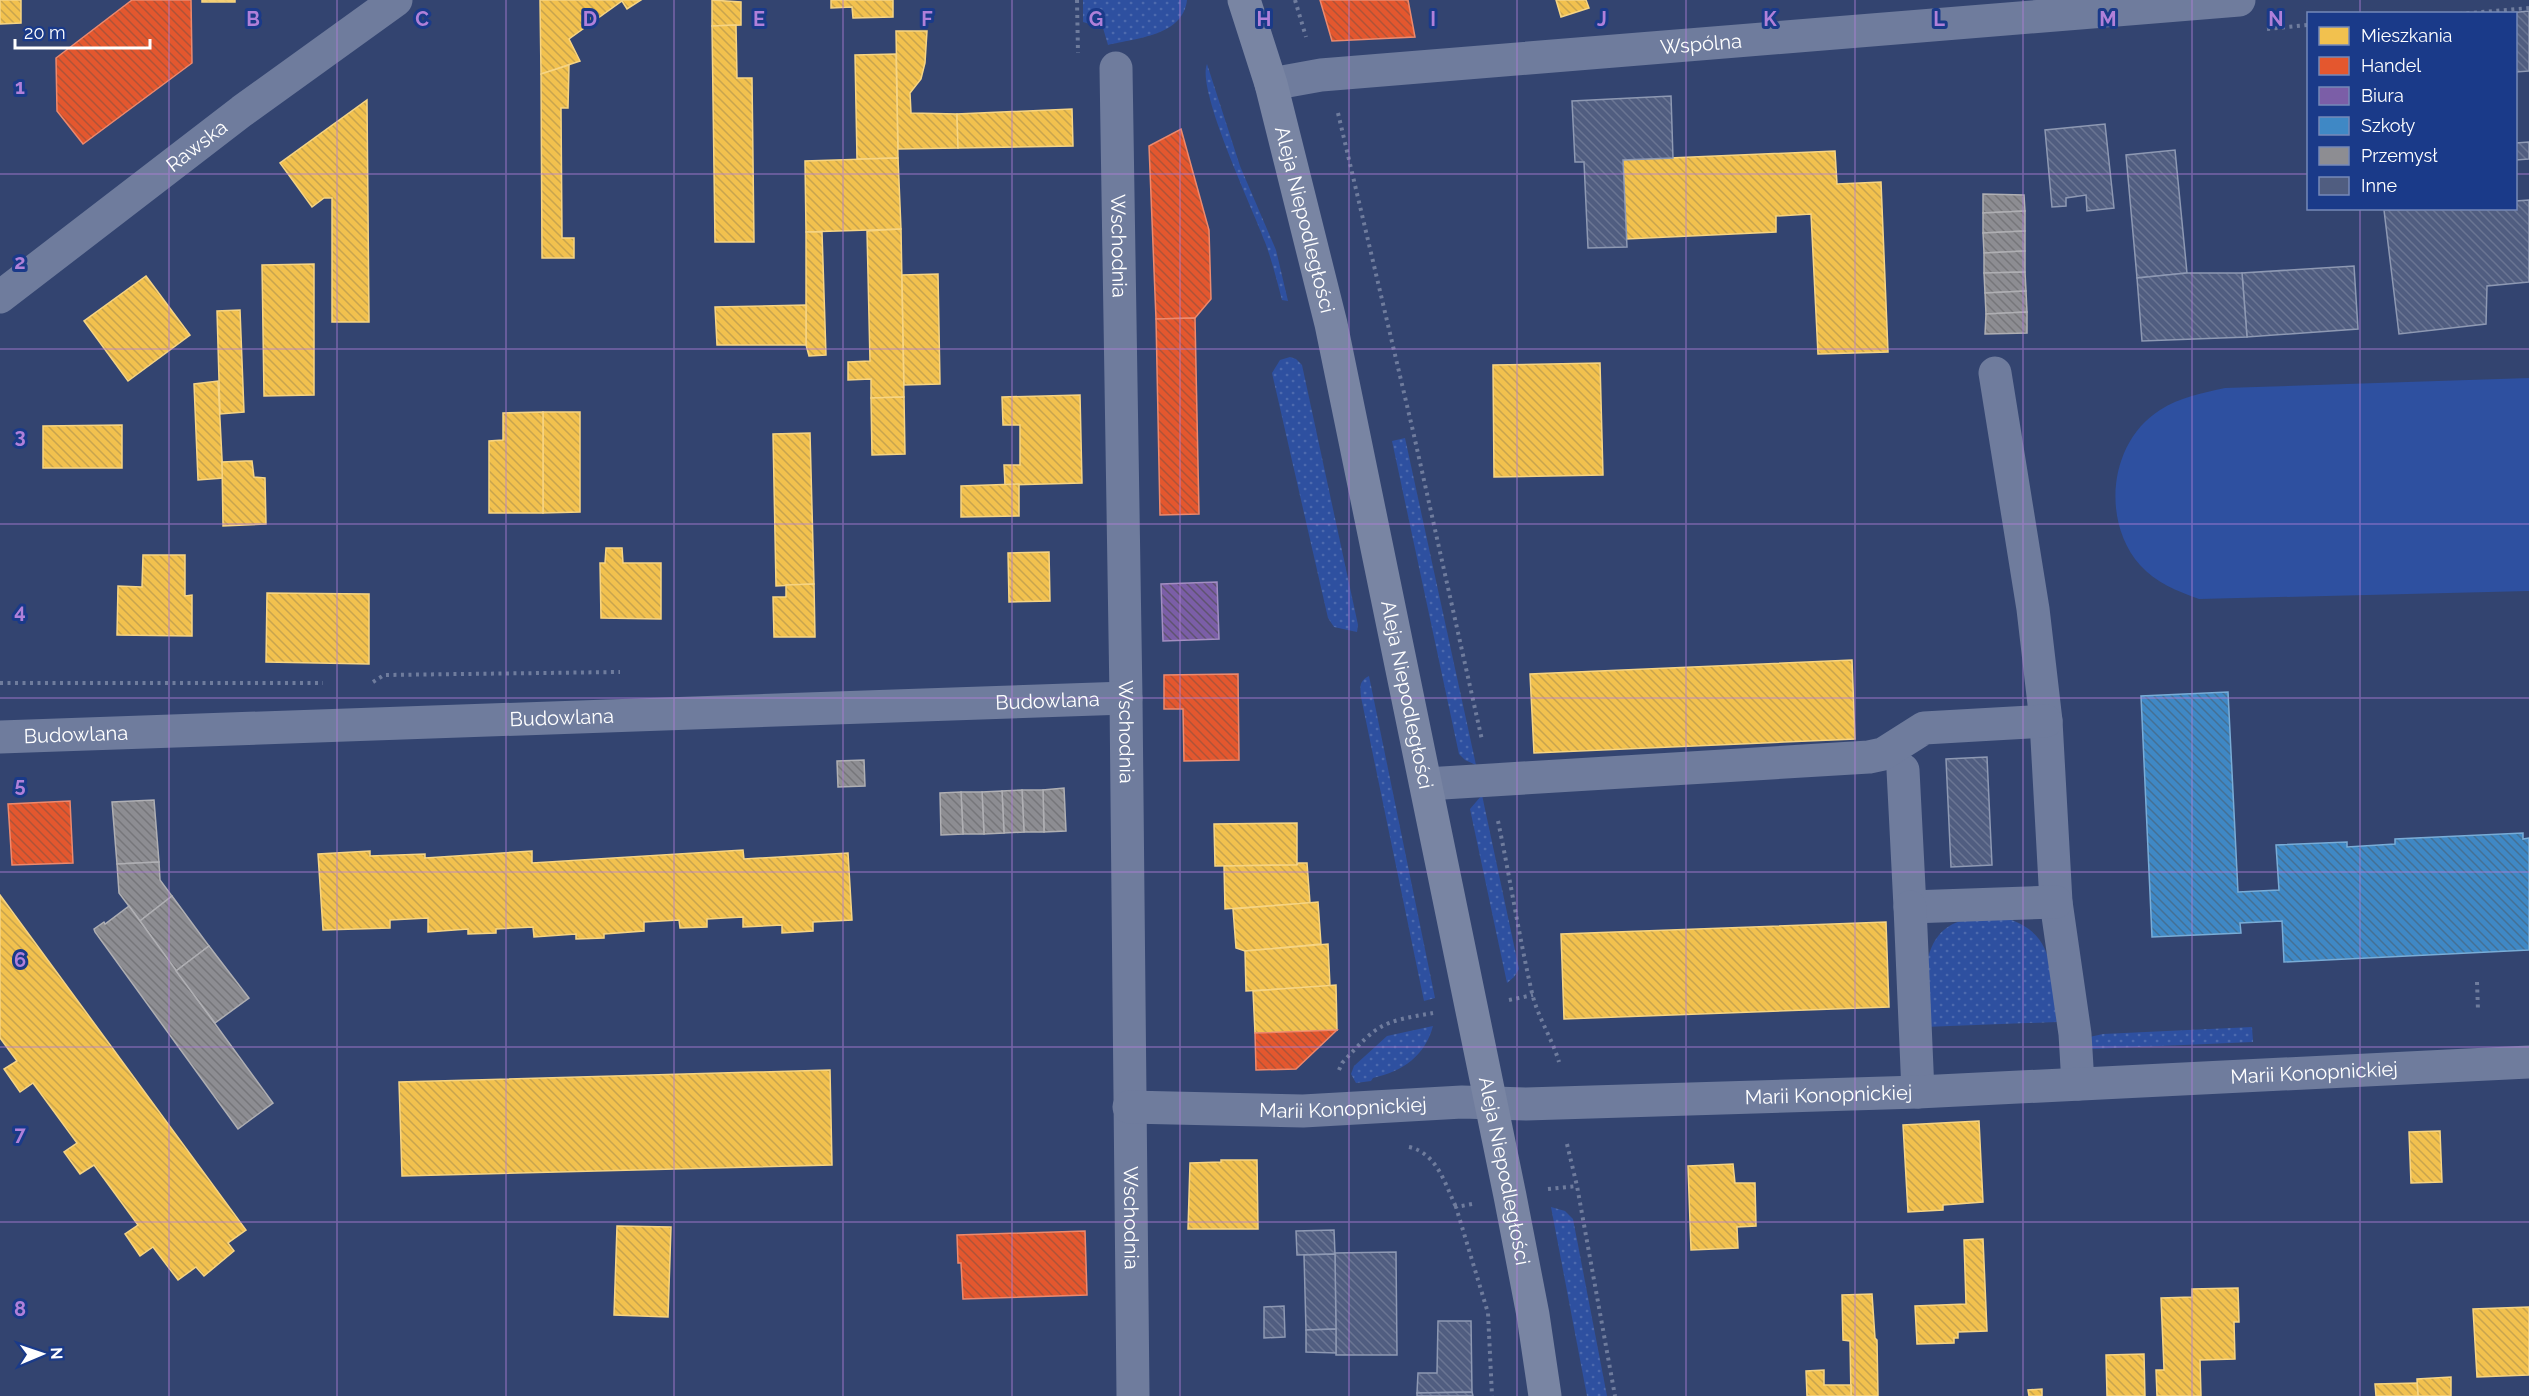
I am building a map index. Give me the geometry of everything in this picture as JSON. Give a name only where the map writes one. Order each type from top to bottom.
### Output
[{"type":"main road","name":"Aleja Niepodległości","points":[[1244,0],[1271,84],[1331,324],[1533,1315],[1545,1396]]},
{"type":"street","name":"Rawska","points":[[0,297],[242,111],[396,0]]},
{"type":"street","name":"Wspólna","points":[[1271,84],[1321,75],[2239,0]]},
{"type":"street","name":"Wschodnia","points":[[1116,69],[1126,698],[1133,1396]]},
{"type":"street","points":[[1995,374],[2033,609],[2046,721],[2056,902],[2075,1034],[2078,1084]]},
{"type":"street","name":"Budowlana","points":[[0,737],[1126,698]]},
{"type":"street","points":[[1426,783],[1869,757],[1883,754],[1924,728],[2046,721]]},
{"type":"street","points":[[1903,770],[1918,1092]]},
{"type":"street","points":[[1910,907],[2056,902]]},
{"type":"street","name":"Marii Konopnickiej","points":[[1129,1107],[1335,1110],[1462,1102],[1918,1092],[2529,1062]]},
{"type":"path","points":[[1077,0],[1079,65]]},
{"type":"path","points":[[1295,0],[1306,37]]},
{"type":"path","points":[[2482,12],[2529,8]]},
{"type":"path","points":[[1340,119],[1413,431],[1490,778],[1533,995],[1543,1025],[1551,1037],[1560,1066]]},
{"type":"path","points":[[363,682],[375,682],[384,675],[621,672]]},
{"type":"path","points":[[0,683],[328,682]]},
{"type":"path","points":[[2477,982],[2478,1010]]},
{"type":"path","points":[[1502,1002],[1533,995]]},
{"type":"path","points":[[1335,1110],[1336,1077],[1342,1063],[1367,1036],[1380,1026],[1394,1020],[1442,1012]]},
{"type":"path","points":[[1565,1137],[1577,1186],[1615,1396]]},
{"type":"path","points":[[1402,1147],[1412,1148],[1428,1155],[1437,1167],[1455,1207],[1488,1313],[1492,1396]]},
{"type":"path","points":[[1541,1190],[1577,1186]]},
{"type":"path","points":[[1455,1207],[1476,1203]]},
{"type":"shaded area","points":[[1083,0],[1187,0],[1184,12],[1168,28],[1144,37],[1108,45],[1103,28],[1083,22]]},
{"type":"shaded area","points":[[1207,64],[1240,166],[1276,250],[1288,301],[1282,300],[1265,242],[1218,124],[1206,78]]},
{"type":"shaded area","points":[[1290,357],[1302,365],[1358,625],[1357,632],[1334,627],[1328,618],[1272,373],[1280,360]]},
{"type":"shaded area","points":[[2529,378],[2529,591],[2199,599],[2167,586],[2146,571],[2128,547],[2120,527],[2116,505],[2116,483],[2121,462],[2130,442],[2143,424],[2160,410],[2184,399],[2225,388]]},
{"type":"shaded area","points":[[1405,438],[1476,765],[1459,754],[1392,441]]},
{"type":"shaded area","points":[[1369,676],[1435,998],[1424,1001],[1361,697],[1361,685],[1363,680]]},
{"type":"shaded area","points":[[1482,795],[1519,969],[1507,983],[1470,809]]},
{"type":"shaded area","points":[[2005,918],[2022,925],[2043,945],[2051,972],[2057,1022],[1924,1027],[1927,962],[1939,934],[1951,925],[1968,919]]},
{"type":"shaded area","points":[[1433,1026],[1424,1046],[1411,1061],[1371,1081],[1356,1083],[1351,1074],[1354,1066],[1387,1036]]},
{"type":"shaded area","points":[[2252,1027],[2253,1042],[2091,1049],[2085,1038],[2103,1034]]},
{"type":"shaded area","points":[[1551,1207],[1565,1211],[1573,1219],[1607,1396],[1587,1396]]},
{"type":"building: Mieszkania","points":[[0,0],[21,0],[21,23],[0,24]]},
{"type":"building: Mieszkania","points":[[202,0],[235,0],[235,2],[202,2]]},
{"type":"building: Mieszkania","points":[[540,0],[641,0],[627,9],[622,1],[569,39],[580,61],[541,74]]},
{"type":"building: Mieszkania","points":[[712,0],[741,2],[741,25],[712,26]]},
{"type":"building: Mieszkania","points":[[831,0],[893,0],[893,17],[853,18],[852,7],[831,8]]},
{"type":"building: Mieszkania","points":[[1556,0],[1586,0],[1589,8],[1561,17]]},
{"type":"building: Mieszkania","points":[[736,25],[737,78],[752,78],[754,242],[715,242],[712,26]]},
{"type":"building: Mieszkania","points":[[896,31],[927,31],[925,63],[921,79],[910,93],[911,113],[957,114],[958,148],[898,149]]},
{"type":"building: Mieszkania","points":[[896,54],[898,158],[857,159],[855,55]]},
{"type":"building: Mieszkania","points":[[569,65],[568,108],[561,108],[562,238],[574,238],[574,258],[542,258],[541,74]]},
{"type":"building: Mieszkania","points":[[367,100],[369,322],[332,322],[332,198],[324,198],[312,207],[280,163]]},
{"type":"building: Mieszkania","points":[[1072,109],[1073,146],[958,148],[957,114]]},
{"type":"building: Mieszkania","points":[[1835,151],[1837,184],[1881,182],[1888,352],[1818,354],[1811,214],[1776,216],[1776,232],[1626,239],[1623,160]]},
{"type":"building: Mieszkania","points":[[898,158],[901,229],[806,232],[805,161]]},
{"type":"building: Mieszkania","points":[[901,229],[904,397],[871,398],[871,379],[848,380],[848,362],[870,361],[867,231]]},
{"type":"building: Mieszkania","points":[[806,232],[822,232],[826,355],[809,356],[806,345]]},
{"type":"building: Mieszkania","points":[[314,264],[314,395],[264,396],[262,265]]},
{"type":"building: Mieszkania","points":[[938,274],[940,384],[904,385],[902,275]]},
{"type":"building: Mieszkania","points":[[146,276],[190,335],[128,381],[84,321]]},
{"type":"building: Mieszkania","points":[[806,305],[806,345],[717,345],[715,307]]},
{"type":"building: Mieszkania","points":[[240,310],[244,412],[220,414],[217,311]]},
{"type":"building: Mieszkania","points":[[1600,363],[1603,475],[1494,477],[1493,365]]},
{"type":"building: Mieszkania","points":[[218,381],[223,478],[198,480],[194,384]]},
{"type":"building: Mieszkania","points":[[1080,395],[1082,483],[1005,485],[1004,465],[1020,465],[1020,425],[1003,425],[1002,397]]},
{"type":"building: Mieszkania","points":[[904,397],[905,454],[872,455],[871,398]]},
{"type":"building: Mieszkania","points":[[543,412],[580,412],[580,512],[543,513]]},
{"type":"building: Mieszkania","points":[[543,412],[543,513],[489,513],[489,441],[503,440],[503,413]]},
{"type":"building: Mieszkania","points":[[122,425],[122,468],[43,468],[43,426]]},
{"type":"building: Mieszkania","points":[[810,433],[814,584],[776,586],[773,434]]},
{"type":"building: Mieszkania","points":[[252,461],[254,477],[265,478],[266,524],[223,526],[222,462]]},
{"type":"building: Mieszkania","points":[[1019,484],[1019,516],[961,517],[961,486]]},
{"type":"building: Mieszkania","points":[[606,548],[622,548],[623,563],[661,563],[661,619],[601,618],[600,563],[605,563]]},
{"type":"building: Mieszkania","points":[[1049,552],[1050,601],[1009,602],[1008,553]]},
{"type":"building: Mieszkania","points":[[143,555],[185,555],[185,596],[192,595],[192,636],[117,635],[118,586],[142,587]]},
{"type":"building: Mieszkania","points":[[814,584],[815,637],[774,637],[773,597],[786,597],[786,585]]},
{"type":"building: Mieszkania","points":[[267,593],[369,594],[369,664],[266,662]]},
{"type":"building: Mieszkania","points":[[1852,660],[1855,739],[1534,753],[1530,674]]},
{"type":"building: Mieszkania","points":[[1297,823],[1297,865],[1215,866],[1214,824]]},
{"type":"building: Mieszkania","points":[[743,850],[744,859],[848,853],[852,920],[813,922],[813,931],[782,933],[782,925],[743,927],[743,917],[707,919],[707,927],[680,928],[679,920],[644,922],[644,931],[604,934],[604,938],[576,939],[576,934],[534,937],[533,927],[496,929],[496,933],[468,934],[468,929],[428,932],[428,918],[390,920],[390,928],[323,930],[318,854],[370,851],[370,856],[425,854],[425,858],[532,851],[532,863]]},
{"type":"building: Mieszkania","points":[[1307,863],[1310,903],[1225,909],[1224,866],[1297,865]]},
{"type":"building: Mieszkania","points":[[0,895],[246,1230],[228,1243],[234,1251],[204,1276],[196,1267],[178,1280],[153,1247],[140,1256],[125,1234],[138,1225],[94,1165],[80,1174],[64,1152],[77,1143],[33,1083],[20,1092],[4,1069],[17,1061],[0,1038]]},
{"type":"building: Mieszkania","points":[[1318,902],[1321,944],[1245,951],[1236,948],[1233,909]]},
{"type":"building: Mieszkania","points":[[1886,922],[1889,1007],[1564,1019],[1561,934]]},
{"type":"building: Mieszkania","points":[[1328,944],[1330,986],[1246,991],[1245,951]]},
{"type":"building: Mieszkania","points":[[1336,985],[1337,1030],[1255,1033],[1253,991]]},
{"type":"building: Mieszkania","points":[[830,1070],[832,1165],[402,1176],[399,1082]]},
{"type":"building: Mieszkania","points":[[1979,1121],[1983,1202],[1943,1205],[1943,1210],[1908,1212],[1903,1125]]},
{"type":"building: Mieszkania","points":[[2440,1131],[2442,1182],[2411,1183],[2409,1132]]},
{"type":"building: Mieszkania","points":[[1221,1160],[1257,1160],[1258,1229],[1188,1229],[1190,1163],[1221,1162]]},
{"type":"building: Mieszkania","points":[[1733,1164],[1735,1183],[1755,1183],[1756,1226],[1737,1227],[1738,1248],[1691,1250],[1688,1166]]},
{"type":"building: Mieszkania","points":[[617,1226],[671,1227],[668,1317],[614,1315]]},
{"type":"building: Mieszkania","points":[[1983,1239],[1987,1331],[1958,1332],[1958,1338],[1954,1338],[1954,1343],[1917,1344],[1915,1306],[1966,1304],[1964,1240]]},
{"type":"building: Mieszkania","points":[[2238,1288],[2239,1322],[2234,1322],[2235,1359],[2200,1360],[2201,1396],[2157,1396],[2156,1370],[2164,1370],[2161,1298],[2192,1297],[2192,1289]]},
{"type":"building: Mieszkania","points":[[1872,1294],[1877,1340],[1878,1396],[1851,1396],[1850,1341],[1843,1340],[1842,1295]]},
{"type":"building: Mieszkania","points":[[2529,1307],[2529,1375],[2477,1377],[2473,1309]]},
{"type":"building: Mieszkania","points":[[2144,1354],[2145,1396],[2107,1396],[2106,1355]]},
{"type":"building: Mieszkania","points":[[1824,1370],[1824,1385],[1851,1385],[1851,1396],[1807,1396],[1806,1371]]},
{"type":"building: Mieszkania","points":[[2451,1377],[2451,1396],[2418,1396],[2417,1379]]},
{"type":"building: Mieszkania","points":[[2417,1383],[2418,1396],[2376,1396],[2375,1384]]},
{"type":"building: Mieszkania","points":[[2042,1389],[2042,1396],[2029,1396],[2028,1390]]},
{"type":"building: Handel","points":[[132,0],[191,0],[192,63],[83,144],[57,111],[56,58]]},
{"type":"building: Handel","points":[[1320,0],[1408,0],[1415,37],[1332,41]]},
{"type":"building: Handel","points":[[1181,129],[1209,230],[1211,299],[1195,318],[1156,319],[1149,146]]},
{"type":"building: Handel","points":[[1195,318],[1199,514],[1160,515],[1156,319]]},
{"type":"building: Handel","points":[[1238,674],[1239,760],[1184,761],[1183,709],[1164,709],[1164,675]]},
{"type":"building: Handel","points":[[70,801],[73,863],[12,865],[8,804]]},
{"type":"building: Handel","points":[[1337,1030],[1296,1069],[1256,1070],[1255,1033]]},
{"type":"building: Handel","points":[[1085,1231],[1087,1295],[963,1299],[957,1235]]},
{"type":"building: Biura","points":[[1217,582],[1219,639],[1163,641],[1161,584]]},
{"type":"building: Szkoły","points":[[2228,692],[2238,892],[2279,890],[2276,845],[2347,842],[2347,847],[2395,844],[2395,839],[2523,833],[2523,839],[2529,838],[2529,950],[2284,962],[2282,921],[2240,923],[2241,933],[2152,937],[2141,696]]},
{"type":"building: Przemysł","points":[[1983,194],[2024,195],[2025,211],[1983,213]]},
{"type":"building: Przemysł","points":[[2025,211],[2025,231],[1983,233],[1983,213]]},
{"type":"building: Przemysł","points":[[2025,231],[2025,251],[1984,253],[1983,233]]},
{"type":"building: Przemysł","points":[[2025,251],[2025,272],[1984,273],[1984,253]]},
{"type":"building: Przemysł","points":[[2025,272],[2026,291],[1985,293],[1984,273]]},
{"type":"building: Przemysł","points":[[2026,291],[2027,312],[1986,314],[1985,293]]},
{"type":"building: Przemysł","points":[[2027,312],[2027,333],[1985,334],[1986,314]]},
{"type":"building: Przemysł","points":[[864,760],[865,786],[838,787],[837,761]]},
{"type":"building: Przemysł","points":[[1064,788],[1066,831],[1044,832],[1043,790]]},
{"type":"building: Przemysł","points":[[1022,790],[1043,790],[1044,832],[1024,832]]},
{"type":"building: Przemysł","points":[[1022,790],[1024,832],[1004,833],[1002,791]]},
{"type":"building: Przemysł","points":[[1002,791],[1004,833],[984,834],[982,792]]},
{"type":"building: Przemysł","points":[[961,792],[982,792],[984,834],[963,834]]},
{"type":"building: Przemysł","points":[[961,792],[963,834],[941,835],[940,793]]},
{"type":"building: Przemysł","points":[[154,800],[159,862],[117,864],[112,802]]},
{"type":"building: Przemysł","points":[[159,862],[160,880],[172,896],[140,921],[119,893],[117,864]]},
{"type":"building: Przemysł","points":[[172,896],[209,946],[176,971],[140,921]]},
{"type":"building: Przemysł","points":[[129,906],[273,1103],[238,1129],[95,932],[94,929],[104,922],[105,924]]},
{"type":"building: Przemysł","points":[[209,946],[249,998],[215,1023],[176,971]]},
{"type":"building: Inne","points":[[2529,11],[2529,71],[2517,72],[2517,12]]},
{"type":"building: Inne","points":[[1671,96],[1673,158],[1623,160],[1627,247],[1588,248],[1584,162],[1575,162],[1572,101]]},
{"type":"building: Inne","points":[[2105,124],[2114,208],[2087,211],[2086,195],[2066,198],[2066,206],[2052,207],[2045,130]]},
{"type":"building: Inne","points":[[2529,142],[2529,159],[2517,160],[2517,143]]},
{"type":"building: Inne","points":[[2175,150],[2187,273],[2137,278],[2126,155]]},
{"type":"building: Inne","points":[[2529,200],[2529,282],[2487,286],[2486,324],[2399,334],[2384,210],[2517,210],[2517,201]]},
{"type":"building: Inne","points":[[2354,266],[2358,329],[2247,337],[2242,273]]},
{"type":"building: Inne","points":[[2187,273],[2242,273],[2247,337],[2142,341],[2137,278]]},
{"type":"building: Inne","points":[[1987,757],[1992,865],[1951,867],[1946,759]]},
{"type":"building: Inne","points":[[1334,1230],[1335,1254],[1297,1255],[1296,1231]]},
{"type":"building: Inne","points":[[1396,1252],[1397,1355],[1336,1355],[1335,1253]]},
{"type":"building: Inne","points":[[1335,1254],[1336,1329],[1306,1330],[1304,1255]]},
{"type":"building: Inne","points":[[1284,1306],[1285,1337],[1264,1338],[1264,1307]]},
{"type":"building: Inne","points":[[1438,1321],[1471,1321],[1472,1392],[1417,1393],[1418,1373],[1437,1373]]},
{"type":"building: Inne","points":[[1336,1329],[1336,1353],[1306,1352],[1306,1330]]},
{"type":"building: Inne","points":[[1472,1392],[1473,1396],[1417,1396],[1417,1393]]}]
